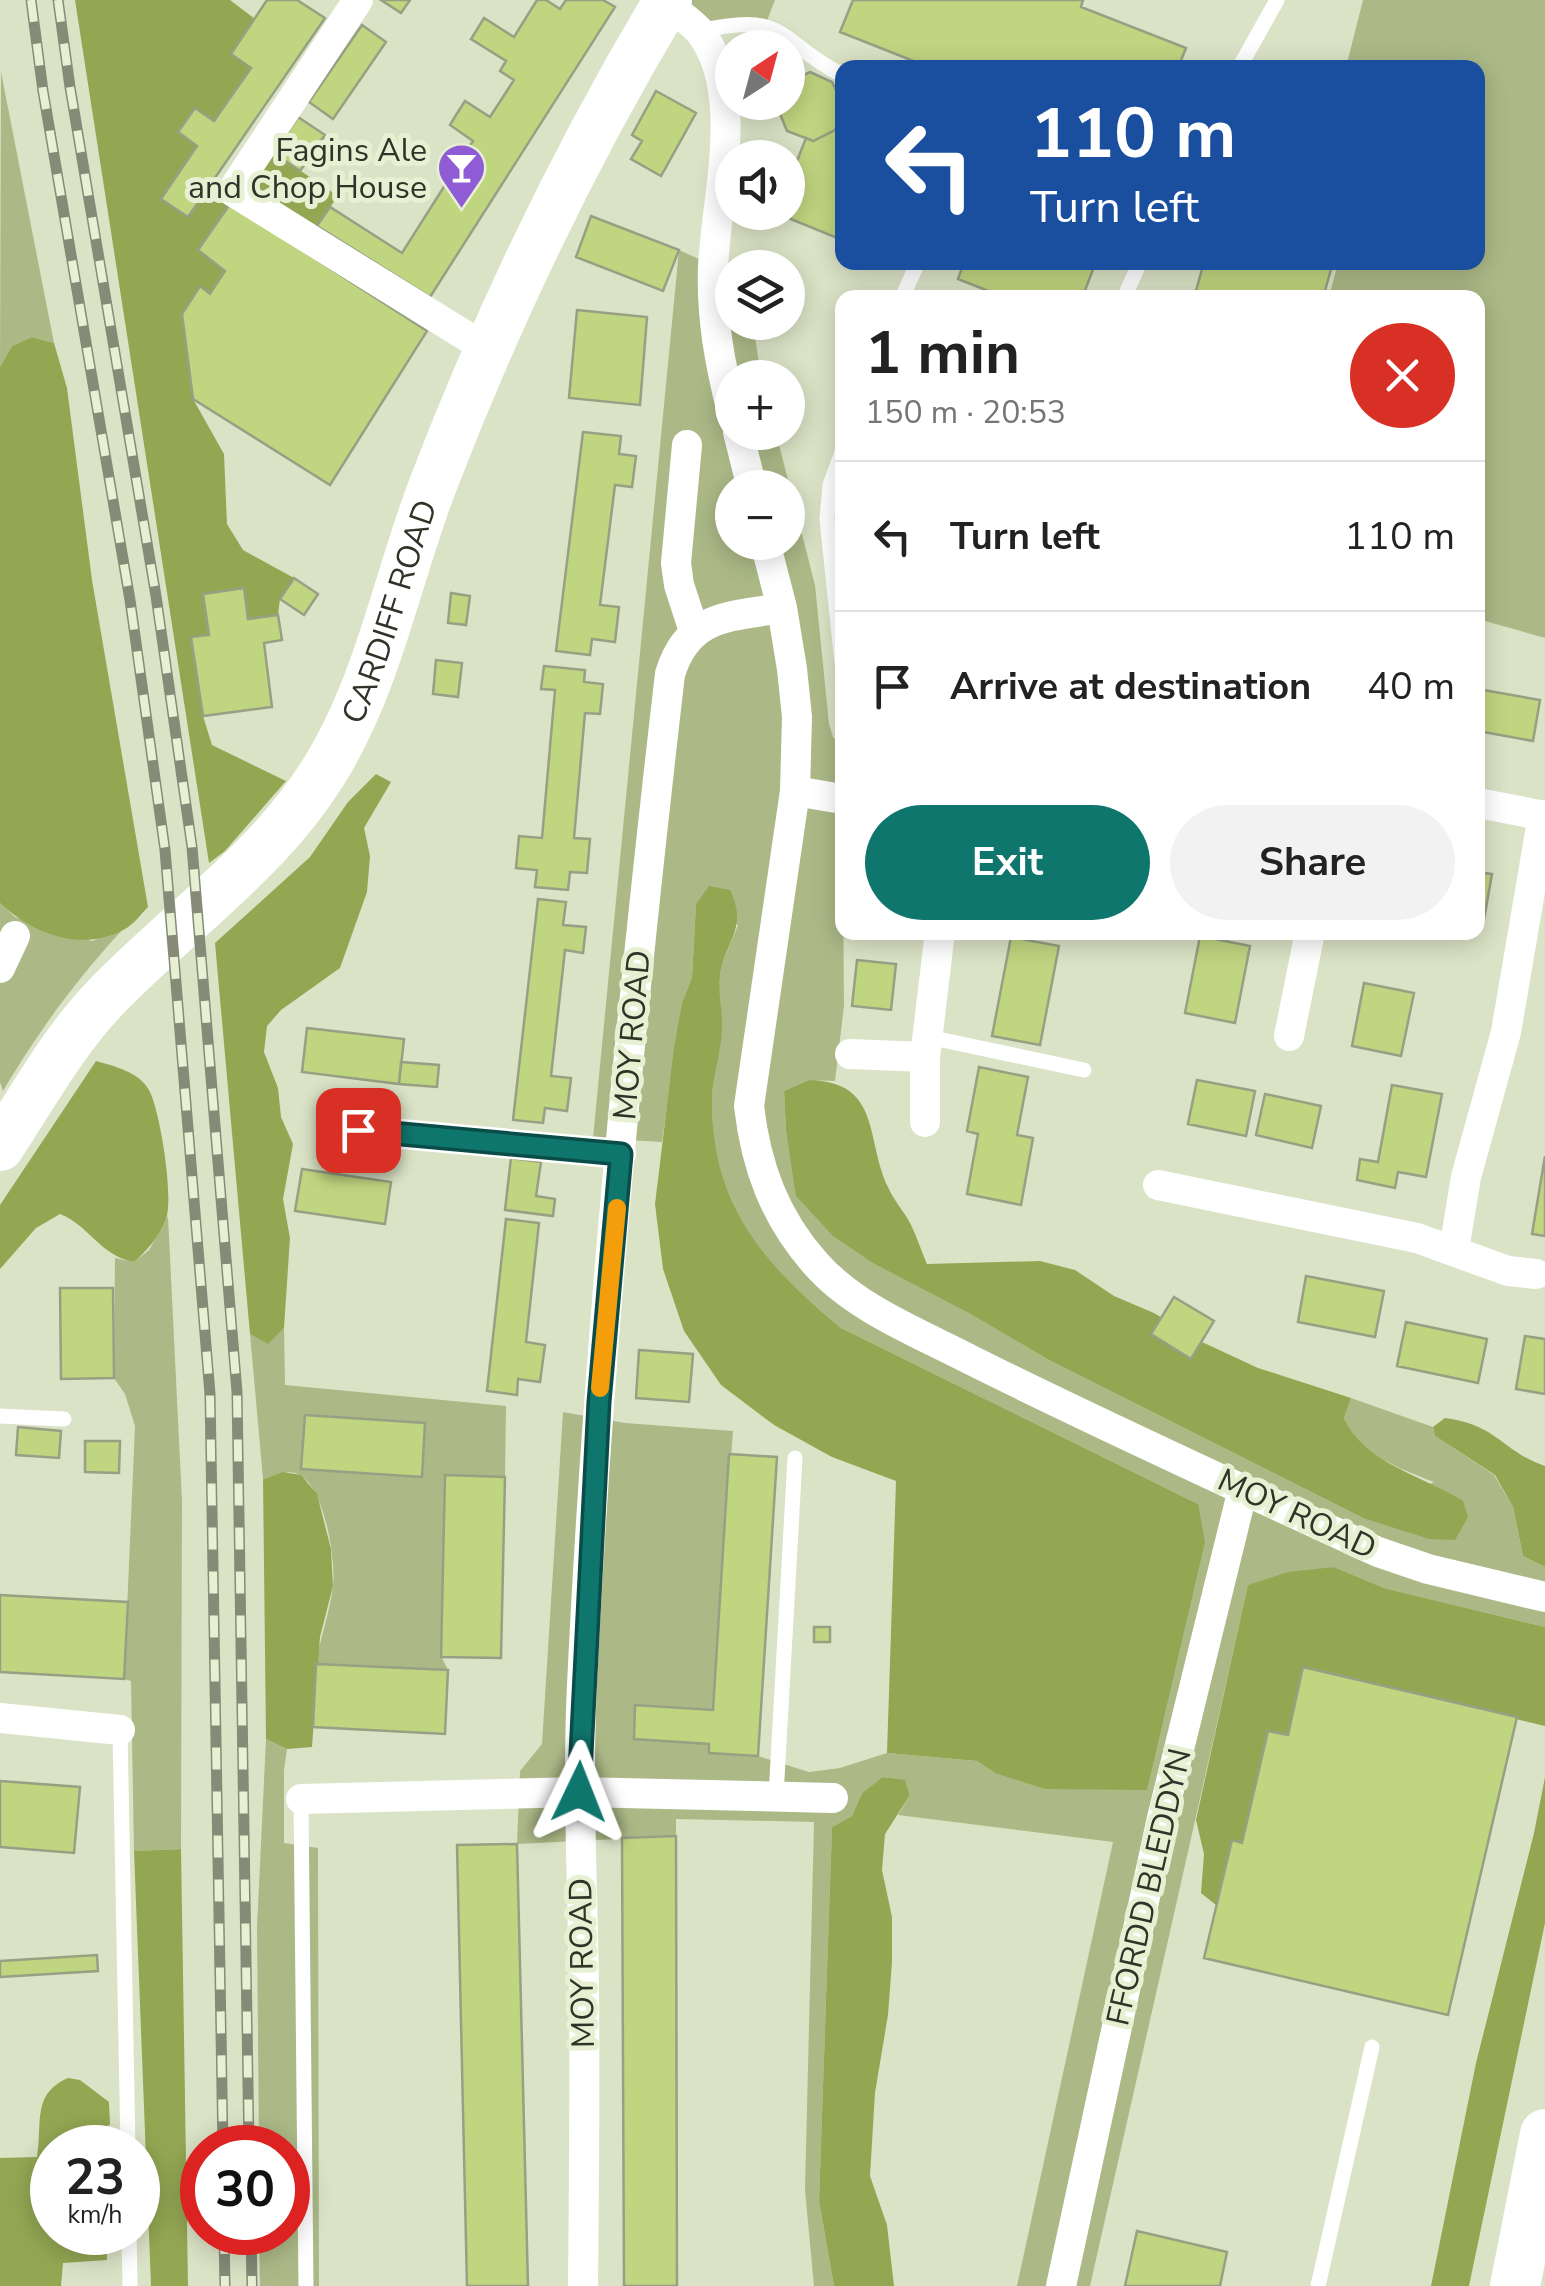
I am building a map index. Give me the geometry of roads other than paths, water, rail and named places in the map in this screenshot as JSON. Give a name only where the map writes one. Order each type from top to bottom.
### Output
[{"type":"highway","points":[[1515,2286],[1545,2134]]},
{"type":"main road","name":"CARDIFF ROAD","points":[[0,1147],[68,1043],[104,1000],[262,851],[325,770],[350,724],[432,488],[534,244],[678,12]]},
{"type":"street","points":[[358,0],[232,190],[487,349]]},
{"type":"street","points":[[678,12],[716,59],[726,126],[713,266],[720,360]]},
{"type":"street","points":[[687,445],[676,563],[694,630],[718,619],[782,608]]},
{"type":"street","name":"MOY ROAD","points":[[770,560],[782,608],[797,717],[795,791],[749,1106],[753,1143],[764,1184],[788,1229],[818,1268],[882,1314],[1000,1374],[1378,1552],[1428,1569],[1545,1597]]},
{"type":"street","name":"MOY ROAD","points":[[583,2286],[584,1996],[579,1792],[598,1421],[643,911],[670,674],[677,651],[694,630]]},
{"type":"street","points":[[795,791],[835,798]]},
{"type":"street","points":[[1454,1250],[1466,1177],[1506,1032],[1544,816],[1485,804]]},
{"type":"street","points":[[0,968],[15,936]]},
{"type":"street","points":[[924,1122],[926,1046],[939,940]]},
{"type":"street","points":[[1289,1036],[1308,940]]},
{"type":"street","points":[[850,1054],[926,1046]]},
{"type":"street","points":[[358,1130],[621,1154]]},
{"type":"street","points":[[1158,1185],[1417,1238],[1508,1271],[1536,1274]]},
{"type":"street","name":"FFORDD BLEDDYN","points":[[1061,2286],[1162,1818],[1243,1490]]},
{"type":"street","points":[[0,1718],[120,1730]]},
{"type":"street","points":[[300,1799],[579,1792],[833,1798]]},
{"type":"lane","points":[[1243,60],[1277,0]]},
{"type":"lane","points":[[678,12],[777,28],[816,61],[835,71]]},
{"type":"lane","points":[[835,471],[827,519],[835,596]]},
{"type":"lane","points":[[926,1046],[1084,1070]]},
{"type":"lane","points":[[0,1416],[64,1419]]},
{"type":"lane","points":[[776,1796],[794,1458]]},
{"type":"lane","points":[[120,1730],[128,2125]]},
{"type":"lane","points":[[300,1799],[306,2286]]},
{"type":"lane","points":[[1318,2286],[1372,2047]]},
{"type":"lane","points":[[130,2255],[130,2286]]},
{"type":"railway","points":[[31,0],[130,600],[165,850],[210,1394],[223,2125]]},
{"type":"railway","points":[[58,0],[156,596],[192,847],[237,1392],[249,2125]]},
{"type":"railway","points":[[224,2255],[225,2286]]},
{"type":"railway","points":[[251,2255],[252,2286]]},
{"type":"place","name":"Fagins Ale and Chop House","points":[[462,210]]}]
